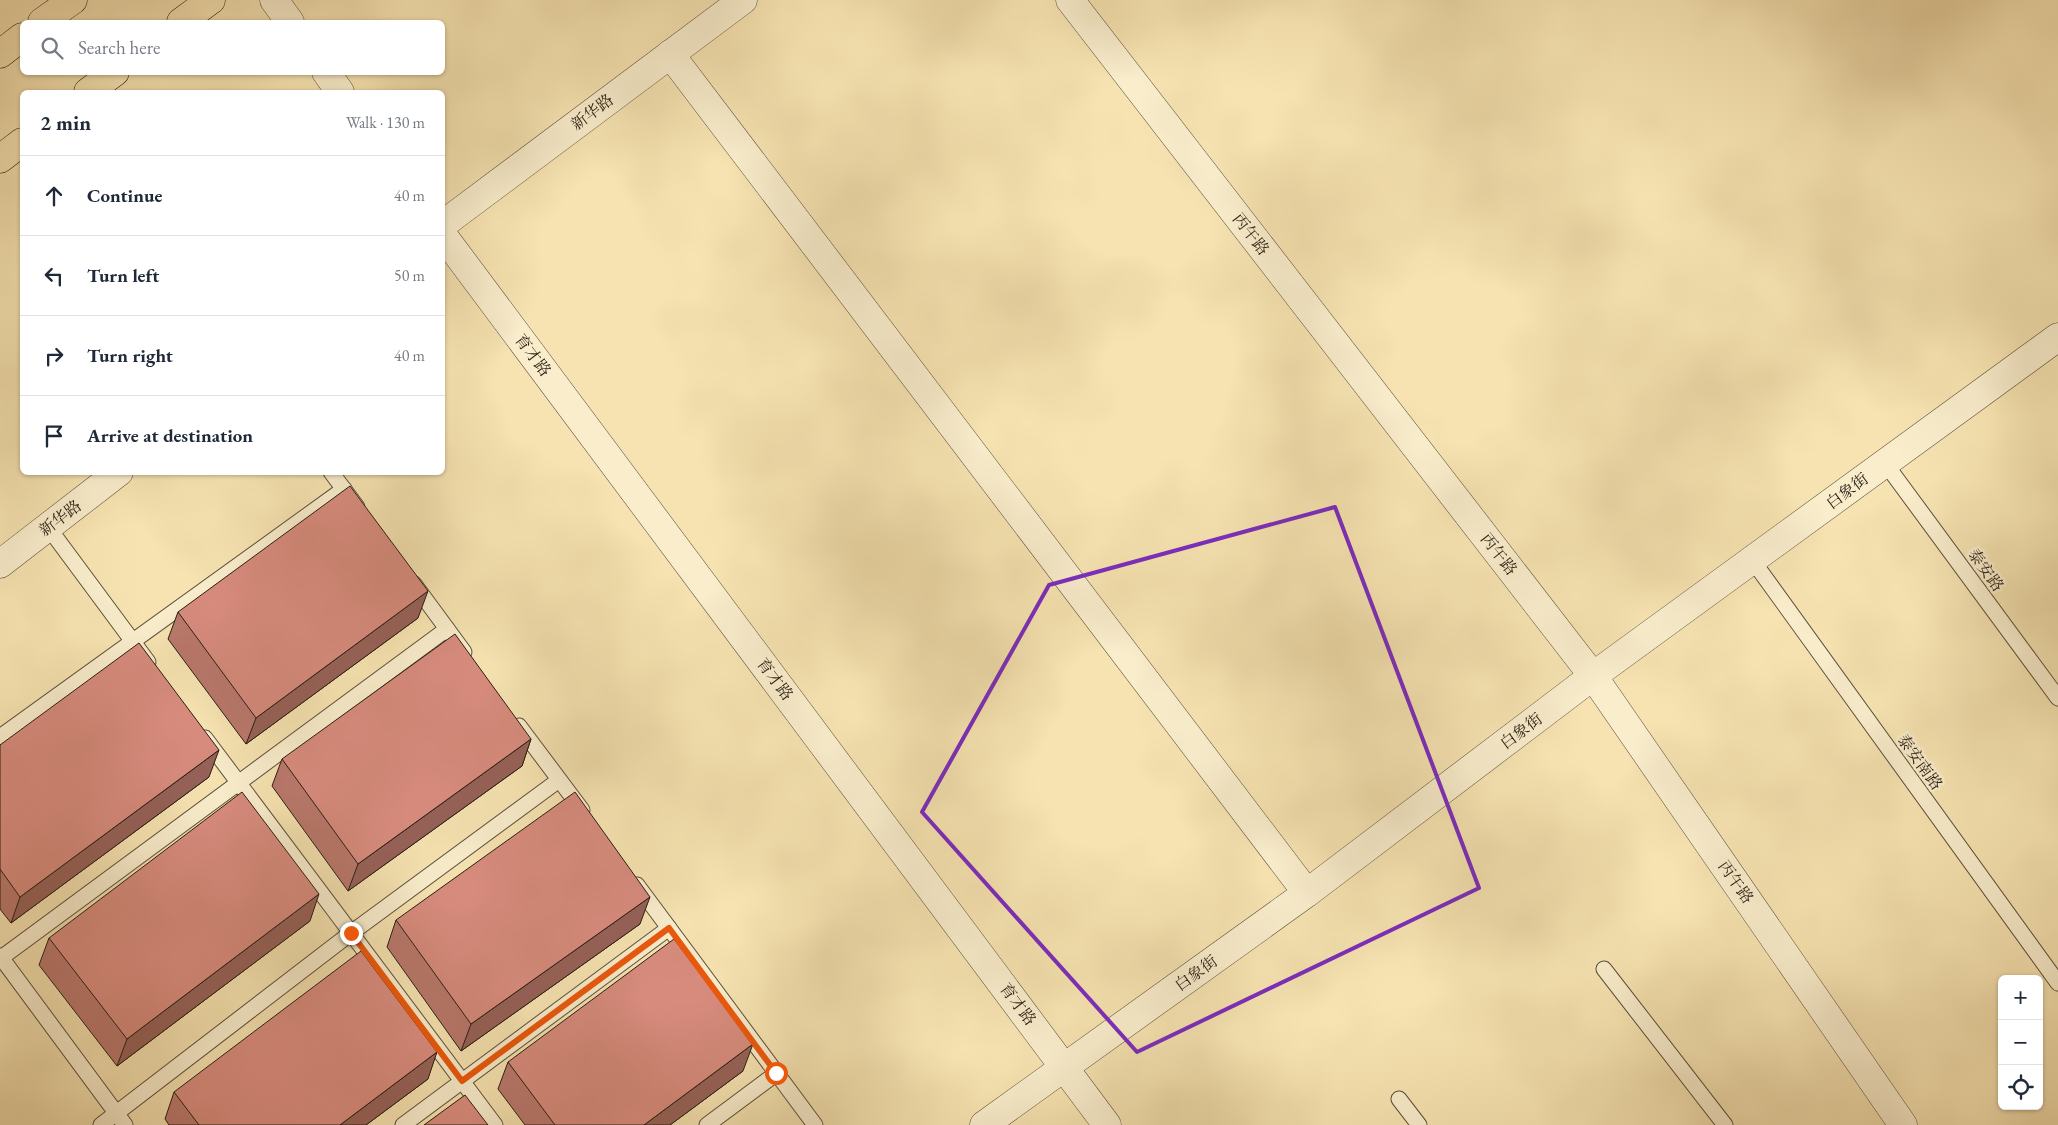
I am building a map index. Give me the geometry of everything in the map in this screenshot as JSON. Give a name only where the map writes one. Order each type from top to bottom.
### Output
[{"type":"highway","points":[[45,20],[72,0]]},
{"type":"highway","points":[[184,20],[211,0]]},
{"type":"highway","points":[[0,54],[20,39]]},
{"type":"highway","points":[[91,90],[111,75]]},
{"type":"highway","points":[[0,159],[20,144]]},
{"type":"street","points":[[274,0],[289,20]]},
{"type":"street","name":"新华路","points":[[445,223],[742,0]]},
{"type":"street","name":"丙午路","points":[[1070,0],[1593,676],[1904,1125]]},
{"type":"street","points":[[670,54],[1307,893]]},
{"type":"street","points":[[328,75],[339,90]]},
{"type":"street","name":"育才路","points":[[445,238],[1107,1125]]},
{"type":"street","name":"白象街","points":[[984,1125],[1066,1068],[1307,893],[1593,676],[2058,337]]},
{"type":"street","name":"新华路","points":[[0,564],[115,475]]},
{"type":"lane","name":"泰安路","points":[[1885,463],[2058,698]]},
{"type":"lane","points":[[333,475],[367,520]]},
{"type":"lane","points":[[0,737],[344,489]]},
{"type":"lane","points":[[48,527],[156,673]]},
{"type":"lane","name":"泰安南路","points":[[1753,561],[2058,983]]},
{"type":"lane","points":[[407,575],[471,661]]},
{"type":"lane","points":[[121,1119],[1,957],[240,784],[447,629]]},
{"type":"lane","points":[[512,716],[588,819]]},
{"type":"lane","points":[[198,728],[495,1125]]},
{"type":"lane","points":[[102,1125],[121,1119],[351,933],[559,780]]},
{"type":"lane","points":[[629,874],[815,1125]]},
{"type":"lane","points":[[403,1125],[669,928]]},
{"type":"lane","points":[[1604,969],[1726,1125]]},
{"type":"lane","points":[[707,1125],[776,1073]]},
{"type":"lane","points":[[1399,1099],[1419,1125]]},
{"type":"highlighted area","points":[[1335,507],[1479,888],[1137,1052],[922,812],[1049,585]]},
{"type":"building","points":[[350,486],[428,591],[256,718],[178,612]]},
{"type":"building","points":[[455,634],[531,739],[358,864],[282,759]]},
{"type":"building","points":[[139,643],[219,750],[20,897],[0,869],[0,745]]},
{"type":"building","points":[[242,792],[319,894],[127,1039],[49,938]]},
{"type":"building","points":[[575,792],[650,897],[471,1024],[396,920]]},
{"type":"building","points":[[674,939],[753,1044],[644,1125],[555,1125],[508,1062]]},
{"type":"building","points":[[361,951],[437,1052],[340,1125],[199,1125],[174,1092]]},
{"type":"building","points":[[465,1095],[488,1125],[424,1125]]},
{"type":"route","points":[[351,933],[462,1081],[669,928],[776,1073]]}]
